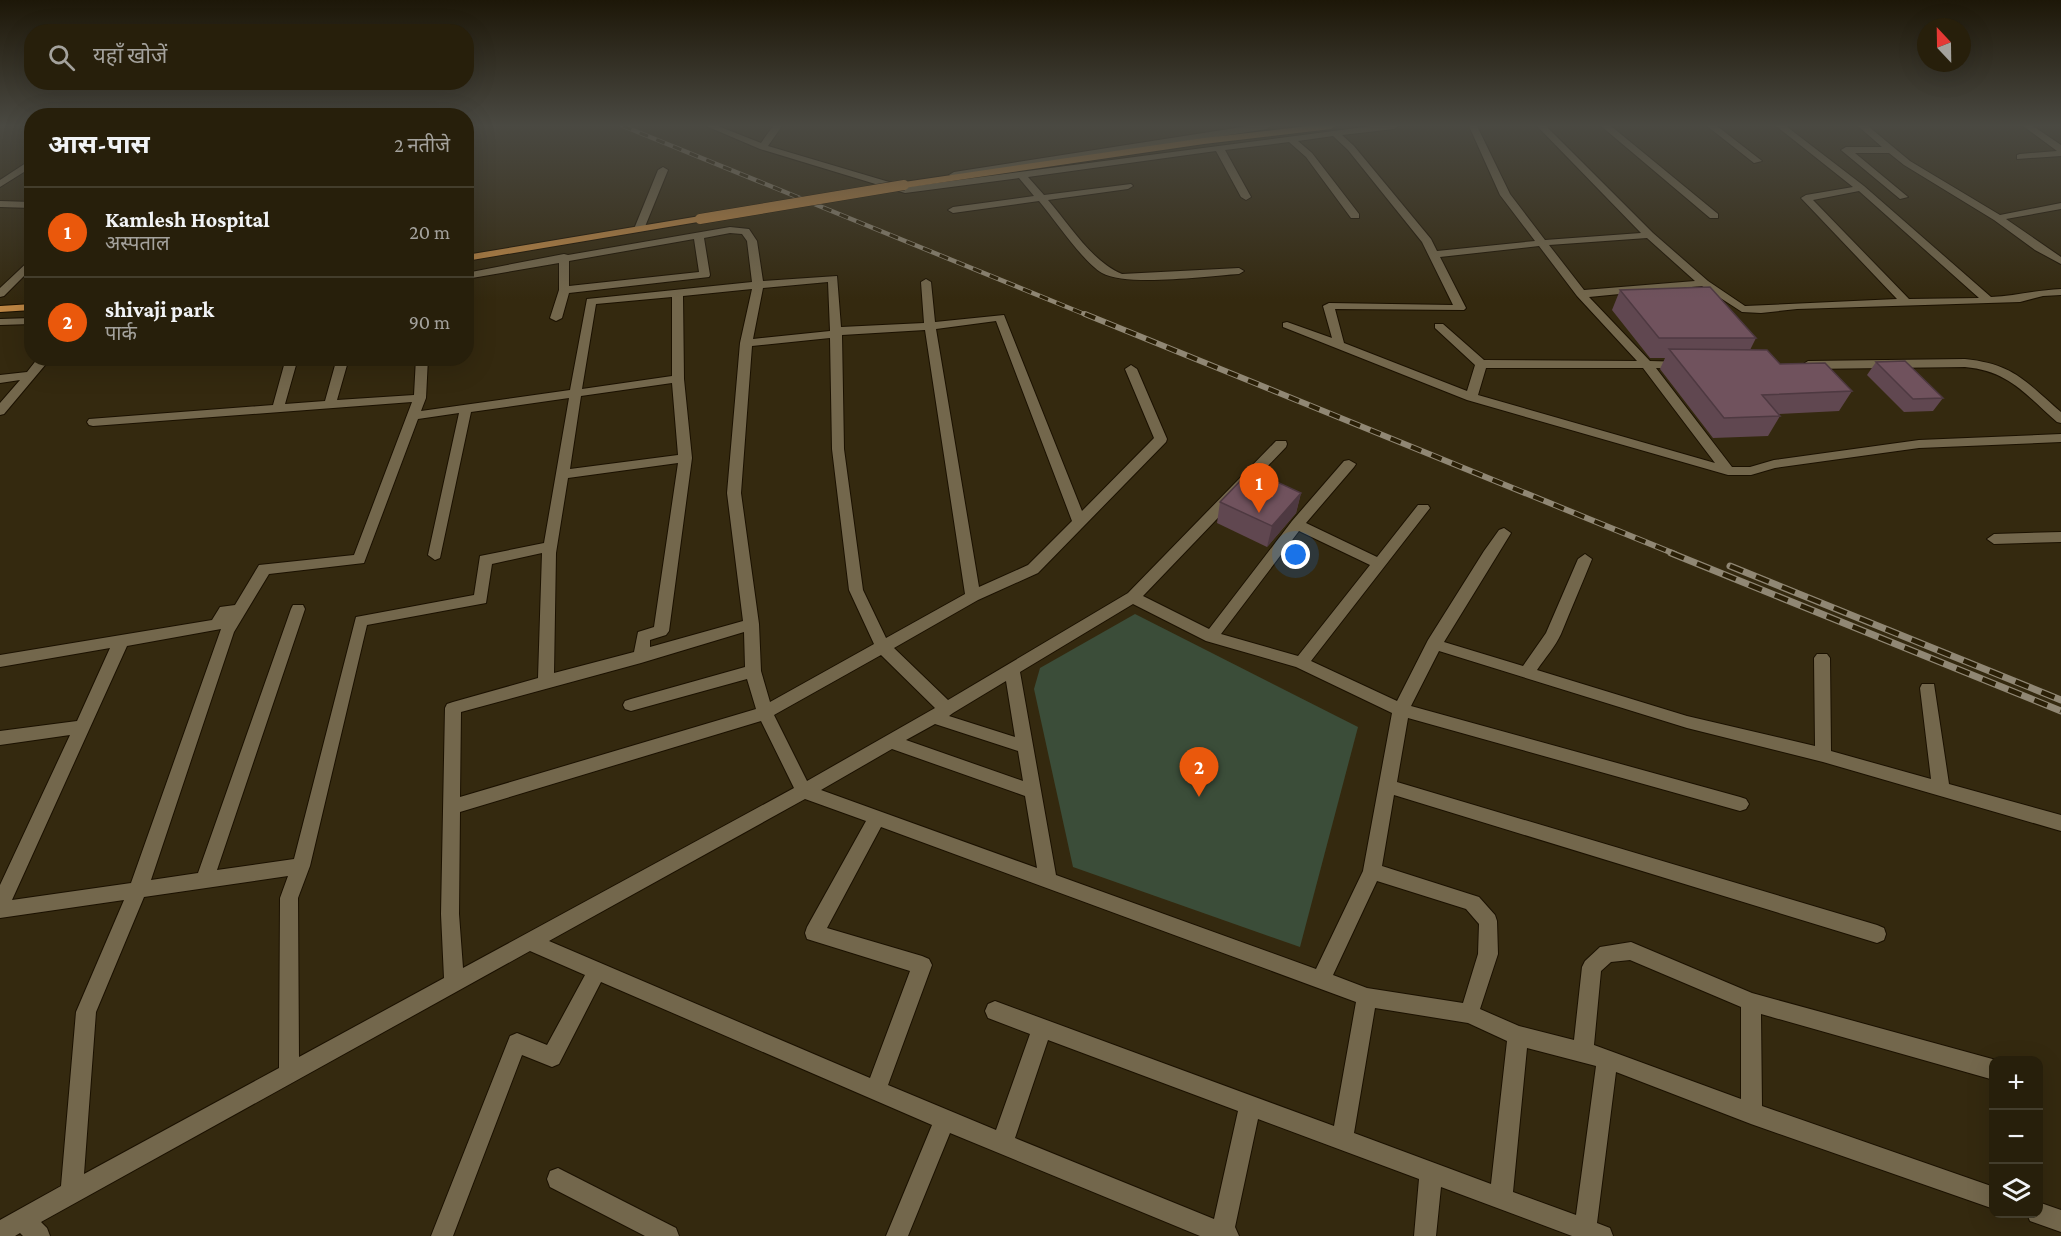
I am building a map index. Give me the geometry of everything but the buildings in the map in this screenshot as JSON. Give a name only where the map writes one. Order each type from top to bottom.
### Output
[{"type":"main road","points":[[474,257],[913,184]]},
{"type":"main road","points":[[0,309],[24,308]]},
{"type":"street","points":[[639,229],[657,184]]},
{"type":"street","points":[[888,184],[905,190],[962,184]]},
{"type":"street","points":[[892,185],[900,184]]},
{"type":"street","points":[[1029,184],[1095,262],[1106,271],[1121,277],[1239,272]]},
{"type":"street","points":[[1239,184],[1246,197]]},
{"type":"street","points":[[1331,184],[1355,216]]},
{"type":"street","points":[[1339,345],[1329,306],[1460,308],[1427,242],[1380,184]]},
{"type":"street","points":[[1500,184],[1505,195],[1581,294],[1647,364],[1728,471]]},
{"type":"street","points":[[1598,184],[1649,235],[1704,283],[1742,309],[1761,310],[1797,306],[1906,302],[1940,303],[2020,298],[2061,292]]},
{"type":"street","points":[[1675,184],[1714,216]]},
{"type":"street","points":[[1855,184],[1987,299]]},
{"type":"street","points":[[1887,184],[1903,197]]},
{"type":"street","points":[[1942,184],[2061,261]]},
{"type":"street","points":[[953,210],[1128,186]]},
{"type":"street","points":[[1861,188],[1806,198],[1906,302]]},
{"type":"street","points":[[0,204],[24,205]]},
{"type":"street","points":[[1998,218],[2061,206]]},
{"type":"street","points":[[474,274],[698,235],[745,231],[752,241],[758,286],[746,343],[734,493],[751,624],[753,670],[765,713],[804,791],[1367,997],[1469,1014],[1518,1036],[1607,1059],[1751,1113],[1989,1195]]},
{"type":"street","points":[[564,290],[705,275],[698,235]]},
{"type":"street","points":[[1434,255],[1542,243],[1649,235]]},
{"type":"street","points":[[556,318],[564,290],[564,257]]},
{"type":"street","points":[[0,294],[24,269]]},
{"type":"street","points":[[546,681],[550,546],[564,474],[591,302],[832,278],[836,334],[838,449],[856,590],[883,647],[940,713],[1025,747]]},
{"type":"street","points":[[927,282],[930,326],[973,596]]},
{"type":"street","points":[[1581,294],[1704,283]]},
{"type":"street","points":[[641,657],[643,636],[661,631],[685,458],[678,379],[677,293]]},
{"type":"street","points":[[746,343],[836,334],[841,330],[930,326],[1000,317],[1079,522]]},
{"type":"street","points":[[0,322],[24,321]]},
{"type":"street","points":[[1287,325],[1471,397],[1728,471],[1750,471],[1774,464],[1919,444],[2061,438]]},
{"type":"street","points":[[1439,326],[1481,364],[1691,365]]},
{"type":"street","points":[[1792,365],[1965,363],[1987,365],[2008,373],[2061,419]]},
{"type":"street","points":[[1471,397],[1481,364]]},
{"type":"street","points":[[0,411],[38,366]]},
{"type":"street","points":[[278,408],[290,366]]},
{"type":"street","points":[[330,405],[341,366]]},
{"type":"street","points":[[72,1192],[86,1012],[138,890],[227,632],[264,569],[358,559],[420,398],[422,366]]},
{"type":"street","points":[[452,807],[765,713],[973,596],[1033,569],[1161,439],[1131,369]]},
{"type":"street","points":[[0,379],[31,375]]},
{"type":"street","points":[[413,416],[678,379]]},
{"type":"street","points":[[93,422],[420,398]]},
{"type":"street","points":[[435,555],[466,408]]},
{"type":"street","points":[[0,1232],[804,791],[940,713],[1133,597],[1281,444]]},
{"type":"street","points":[[564,474],[685,458]]},
{"type":"street","points":[[1211,637],[1297,524],[1349,464]]},
{"type":"street","points":[[1301,663],[1423,508]]},
{"type":"street","points":[[1297,524],[1380,564]]},
{"type":"street","points":[[1322,980],[1372,871],[1401,710],[1433,644],[1470,582],[1504,533]]},
{"type":"street","points":[[1994,539],[2061,537]]},
{"type":"street","points":[[289,1073],[289,898],[301,866],[361,621],[481,599],[484,560],[550,546]]},
{"type":"street","points":[[1528,671],[1553,634],[1560,613],[1571,594],[1585,559]]},
{"type":"street","points":[[1133,597],[1211,637],[1301,663],[1401,710],[1740,804]]},
{"type":"street","points":[[206,880],[298,609]]},
{"type":"street","points":[[0,661],[217,624],[225,611],[240,610]]},
{"type":"street","points":[[454,983],[450,914],[453,708],[641,657],[751,624]]},
{"type":"street","points":[[0,908],[122,640]]},
{"type":"street","points":[[1433,644],[1528,671],[1687,722],[1823,755],[2061,823]]},
{"type":"street","points":[[1822,658],[1823,755]]},
{"type":"street","points":[[1012,669],[1048,880]]},
{"type":"street","points":[[631,705],[753,670]]},
{"type":"street","points":[[1928,688],[1941,787]]},
{"type":"street","points":[[0,738],[81,727]]},
{"type":"street","points":[[889,741],[1033,792]]},
{"type":"street","points":[[1387,786],[1877,934]]},
{"type":"street","points":[[876,1090],[922,965],[814,933],[877,818]]},
{"type":"street","points":[[0,908],[301,866]]},
{"type":"street","points":[[1372,871],[1472,903],[1488,921],[1488,954],[1469,1014]]},
{"type":"street","points":[[530,942],[945,1120],[1225,1235],[1250,1105]]},
{"type":"street","points":[[1583,1054],[1592,967],[1607,953],[1631,951],[1751,1002],[1989,1069]]},
{"type":"street","points":[[442,1236],[517,1043],[552,1057],[597,970]]},
{"type":"street","points":[[1342,1140],[1367,997]]},
{"type":"street","points":[[1751,1002],[1751,1113]]},
{"type":"street","points":[[995,1011],[1501,1198],[1590,1234],[1607,1059]]},
{"type":"street","points":[[1002,1143],[1042,1029]]},
{"type":"street","points":[[1501,1198],[1518,1036]]},
{"type":"street","points":[[897,1236],[945,1120]]},
{"type":"street","points":[[1425,1236],[1431,1172]]},
{"type":"street","points":[[558,1179],[668,1236]]},
{"type":"street","points":[[2043,1215],[2061,1221]]},
{"type":"street","points":[[22,1220],[39,1236]]},
{"type":"green space","points":[[1135,614],[1358,727],[1300,947],[1073,867],[1034,689],[1040,668]]},
{"type":"railway","points":[[764,184],[1089,316]]},
{"type":"railway","points":[[1085,314],[1675,554]]},
{"type":"railway","points":[[1671,553],[2061,711]]},
{"type":"railway","points":[[1730,566],[2061,700]]},
{"type":"place","name":"Kamlesh Hospital","points":[[1259,513]]},
{"type":"place","name":"shivaji park","points":[[1199,797]]}]
